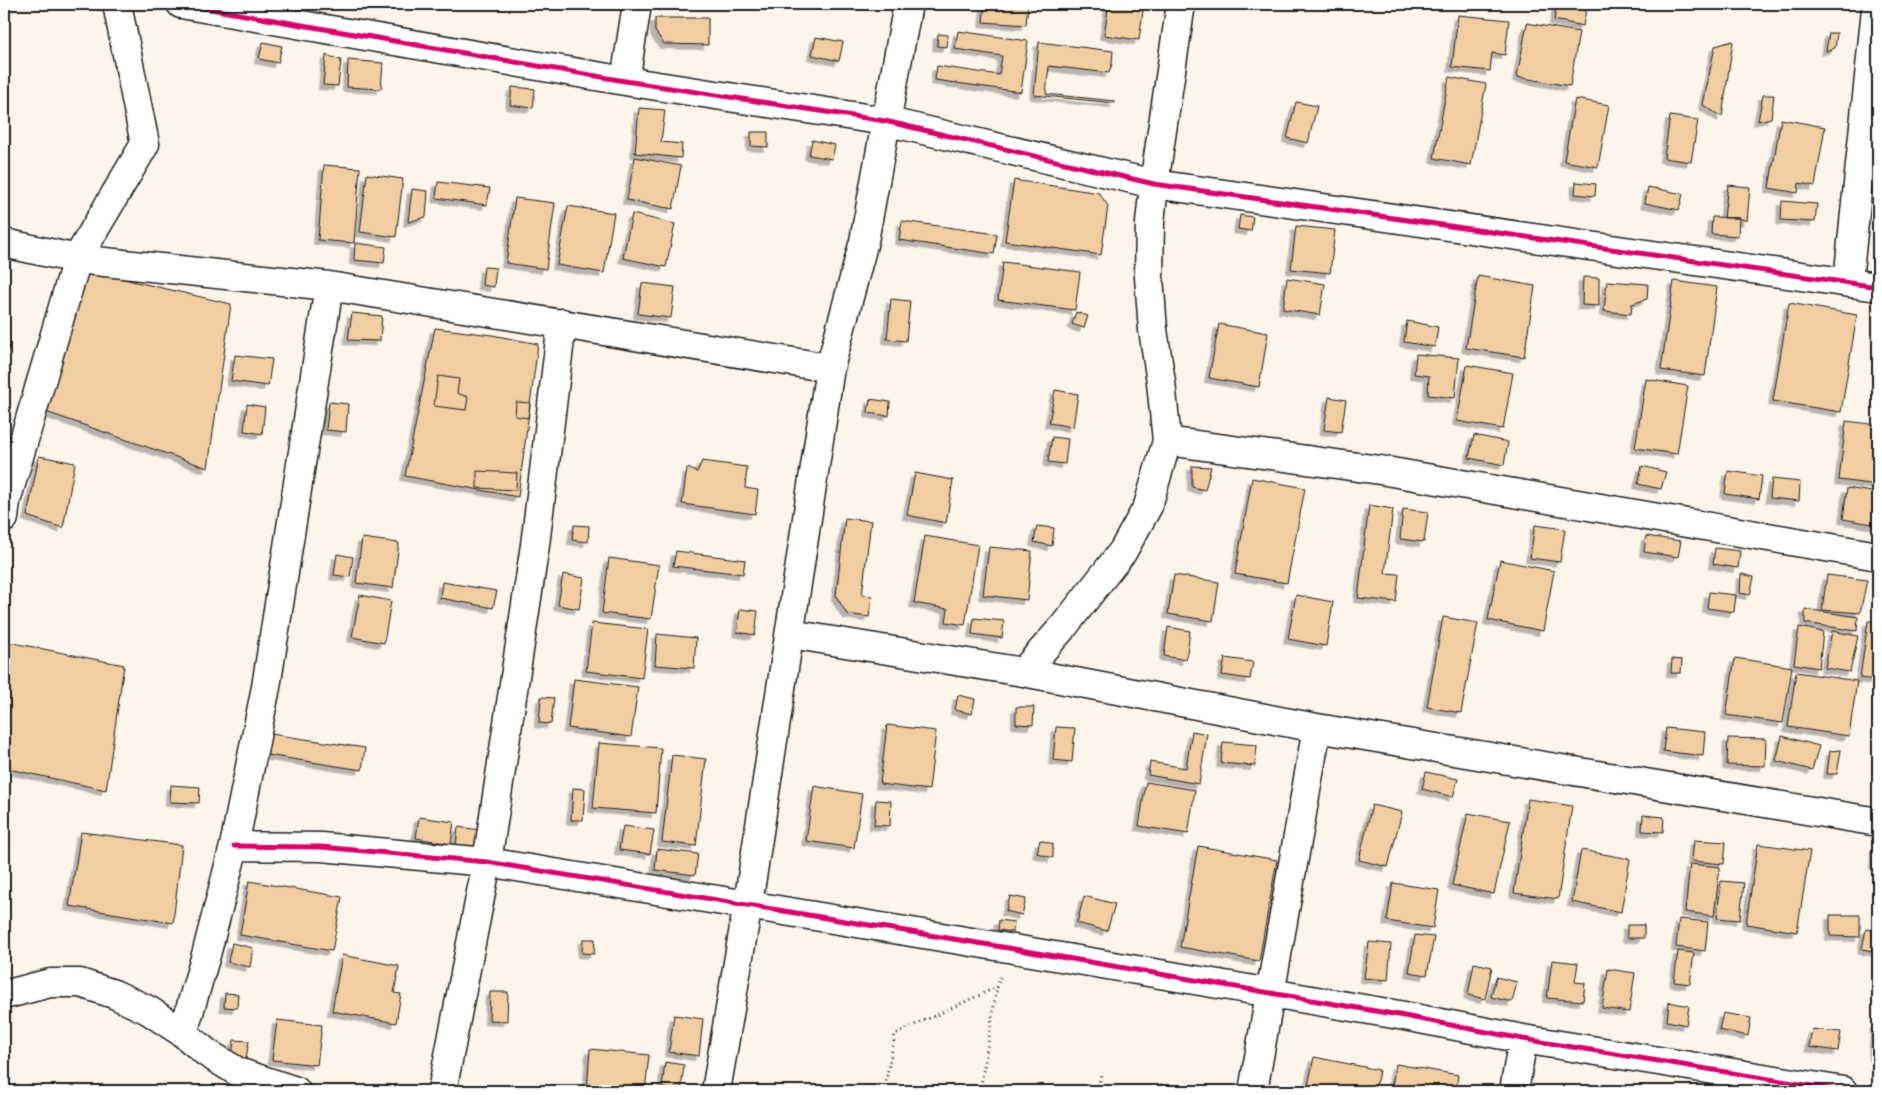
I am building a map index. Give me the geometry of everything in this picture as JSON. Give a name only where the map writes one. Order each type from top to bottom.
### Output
[{"type":"street","points":[[4,506],[78,259],[145,144],[117,4]]},
{"type":"street","points":[[181,4],[625,81],[885,122],[1154,184],[1848,281],[1878,287]]},
{"type":"street","points":[[625,81],[637,4]]},
{"type":"street","points":[[716,1091],[748,904],[830,368],[864,241],[908,4]]},
{"type":"street","points":[[1023,672],[1064,626],[1123,551],[1148,506],[1167,440],[1161,382],[1152,330],[1149,277],[1150,223],[1154,184],[1181,4]]},
{"type":"street","points":[[1848,281],[1869,8]]},
{"type":"street","points":[[4,243],[78,259],[329,286],[830,368]]},
{"type":"street","points":[[183,1033],[206,955],[234,846],[266,687],[329,286]]},
{"type":"street","points":[[442,1091],[487,862],[535,545],[562,324]]},
{"type":"street","points":[[1167,440],[1380,470],[1878,556]]},
{"type":"street","points":[[790,634],[1023,672],[1317,728],[1878,822]]},
{"type":"street","points":[[1253,1091],[1317,728]]},
{"type":"street","points":[[234,846],[321,847],[487,862],[1270,992],[1523,1039],[1843,1091]]},
{"type":"street","points":[[4,995],[50,984],[80,983],[114,994],[148,1010],[238,1072],[296,1091]]},
{"type":"street","points":[[1514,1091],[1523,1039]]},
{"type":"path","points":[[980,1091],[998,987],[1008,948]]},
{"type":"path","points":[[884,1091],[895,1034],[998,987]]},
{"type":"path","points":[[1098,1091],[1101,1073]]},
{"type":"building","points":[[985,4],[1028,4],[1026,25],[983,22]]},
{"type":"building","points":[[1109,4],[1144,4],[1139,40],[1104,35]]},
{"type":"building","points":[[1557,4],[1587,4],[1583,26],[1554,20]]},
{"type":"building","points":[[1458,15],[1509,20],[1505,55],[1492,53],[1490,71],[1452,67]]},
{"type":"building","points":[[655,18],[708,18],[708,45],[664,44],[655,31]]},
{"type":"building","points":[[1527,23],[1579,32],[1570,86],[1517,77]]},
{"type":"building","points":[[958,31],[1028,41],[1021,92],[935,80],[937,66],[999,75],[1002,56],[955,49]]},
{"type":"building","points":[[1829,33],[1837,33],[1835,48],[1826,51]]},
{"type":"building","points":[[938,34],[948,35],[947,47],[937,46]]},
{"type":"building","points":[[816,37],[843,42],[839,61],[812,55]]},
{"type":"building","points":[[1733,41],[1722,117],[1703,105],[1715,46]]},
{"type":"building","points":[[263,42],[282,46],[278,63],[259,59]]},
{"type":"building","points":[[1039,42],[1113,51],[1109,73],[1049,66],[1046,94],[1115,101],[1115,103],[1034,95]]},
{"type":"building","points":[[326,55],[341,60],[338,86],[323,85]]},
{"type":"building","points":[[348,60],[383,63],[381,89],[347,87]]},
{"type":"building","points":[[1449,77],[1486,84],[1471,165],[1434,158]]},
{"type":"building","points":[[512,87],[535,89],[533,108],[510,105]]},
{"type":"building","points":[[1763,95],[1774,95],[1771,118],[1758,121]]},
{"type":"building","points":[[1575,99],[1609,105],[1598,167],[1564,161]]},
{"type":"building","points":[[1296,102],[1317,106],[1308,143],[1287,138]]},
{"type":"building","points":[[639,108],[665,110],[661,142],[682,144],[681,158],[635,153]]},
{"type":"building","points":[[1670,116],[1698,120],[1691,162],[1664,158]]},
{"type":"building","points":[[1781,119],[1825,127],[1815,186],[1799,183],[1798,193],[1769,188]]},
{"type":"building","points":[[751,132],[768,132],[768,147],[751,146]]},
{"type":"building","points":[[812,140],[835,145],[832,159],[809,155]]},
{"type":"building","points":[[635,157],[681,166],[673,209],[627,200]]},
{"type":"building","points":[[324,165],[360,168],[354,243],[318,240]]},
{"type":"building","points":[[367,174],[403,179],[396,237],[360,232]]},
{"type":"building","points":[[1014,180],[1099,193],[1108,206],[1101,255],[1005,241]]},
{"type":"building","points":[[438,182],[490,188],[487,205],[436,198]]},
{"type":"building","points":[[1576,182],[1596,184],[1595,196],[1575,194]]},
{"type":"building","points":[[1728,185],[1750,187],[1747,221],[1739,218],[1724,218]]},
{"type":"building","points":[[1648,187],[1683,194],[1679,210],[1645,203]]},
{"type":"building","points":[[412,189],[428,191],[426,217],[408,222]]},
{"type":"building","points":[[515,198],[555,203],[546,269],[506,263]]},
{"type":"building","points":[[1782,201],[1817,204],[1815,222],[1781,220]]},
{"type":"building","points":[[568,206],[614,213],[604,273],[557,265]]},
{"type":"building","points":[[632,214],[675,224],[666,267],[623,258]]},
{"type":"building","points":[[1240,215],[1253,217],[1251,231],[1238,229]]},
{"type":"building","points":[[1712,217],[1739,218],[1738,236],[1711,234]]},
{"type":"building","points":[[902,221],[997,234],[994,254],[899,240]]},
{"type":"building","points":[[1296,226],[1335,230],[1330,273],[1291,269]]},
{"type":"building","points":[[355,243],[386,247],[384,263],[354,260]]},
{"type":"building","points":[[1003,262],[1080,272],[1075,310],[998,300]]},
{"type":"building","points":[[484,267],[496,268],[494,287],[482,285]]},
{"type":"building","points":[[85,270],[231,304],[208,468],[46,412]]},
{"type":"building","points":[[1478,276],[1535,286],[1524,357],[1466,348]]},
{"type":"building","points":[[1583,277],[1599,278],[1599,306],[1582,305]]},
{"type":"building","points":[[1287,278],[1325,284],[1320,315],[1283,309]]},
{"type":"building","points":[[1607,281],[1648,284],[1647,299],[1632,304],[1631,314],[1604,311]]},
{"type":"building","points":[[1674,281],[1717,287],[1705,376],[1661,370]]},
{"type":"building","points":[[642,283],[675,287],[671,318],[638,314]]},
{"type":"building","points":[[891,299],[910,301],[906,341],[887,339]]},
{"type":"building","points":[[1789,303],[1857,315],[1841,412],[1773,401]]},
{"type":"building","points":[[1076,312],[1088,316],[1084,328],[1072,324]]},
{"type":"building","points":[[352,313],[382,316],[380,341],[348,340]]},
{"type":"building","points":[[1407,321],[1438,327],[1435,347],[1404,342]]},
{"type":"building","points":[[1219,324],[1268,333],[1259,387],[1209,378]]},
{"type":"building","points":[[435,328],[492,335],[538,344],[518,497],[405,476]]},
{"type":"building","points":[[4,346],[9,347],[4,379]]},
{"type":"building","points":[[1416,354],[1459,358],[1455,398],[1428,395],[1429,376],[1414,374]]},
{"type":"building","points":[[235,355],[272,359],[268,386],[231,381]]},
{"type":"building","points":[[1467,365],[1513,373],[1503,429],[1457,421]]},
{"type":"building","points":[[438,376],[459,379],[457,393],[468,397],[466,410],[434,406]]},
{"type":"building","points":[[1646,379],[1688,386],[1677,454],[1635,448]]},
{"type":"building","points":[[1055,390],[1078,394],[1073,427],[1049,423]]},
{"type":"building","points":[[1329,397],[1346,400],[1341,432],[1324,430]]},
{"type":"building","points":[[870,399],[890,402],[889,416],[868,413]]},
{"type":"building","points":[[329,402],[348,404],[346,432],[326,430]]},
{"type":"building","points":[[516,402],[530,403],[528,418],[515,416]]},
{"type":"building","points":[[247,404],[265,407],[262,434],[244,431]]},
{"type":"building","points":[[1846,421],[1878,425],[1878,485],[1839,480]]},
{"type":"building","points":[[1474,435],[1508,442],[1504,465],[1469,458]]},
{"type":"building","points":[[1052,437],[1068,439],[1065,464],[1048,462]]},
{"type":"building","points":[[39,456],[75,463],[63,528],[27,516]]},
{"type":"building","points":[[702,461],[747,467],[745,488],[758,490],[755,514],[682,504],[687,468],[697,472]]},
{"type":"building","points":[[1192,466],[1211,467],[1205,490],[1192,487]]},
{"type":"building","points":[[1642,466],[1666,472],[1661,489],[1638,484]]},
{"type":"building","points":[[477,471],[517,473],[516,490],[477,488]]},
{"type":"building","points":[[1728,471],[1762,476],[1759,499],[1725,494]]},
{"type":"building","points":[[915,473],[953,480],[946,523],[907,515]]},
{"type":"building","points":[[1252,478],[1305,488],[1287,583],[1235,574]]},
{"type":"building","points":[[1772,479],[1800,482],[1799,501],[1770,498]]},
{"type":"building","points":[[1847,488],[1878,493],[1878,525],[1843,519]]},
{"type":"building","points":[[1369,505],[1393,509],[1385,573],[1399,574],[1396,602],[1358,598]]},
{"type":"building","points":[[1403,509],[1428,512],[1424,542],[1400,539]]},
{"type":"building","points":[[845,518],[871,521],[862,595],[872,596],[869,617],[847,614],[836,596]]},
{"type":"building","points":[[574,525],[589,526],[588,542],[572,540]]},
{"type":"building","points":[[1535,525],[1565,529],[1560,562],[1530,558]]},
{"type":"building","points":[[1037,526],[1054,528],[1052,546],[1034,542]]},
{"type":"building","points":[[925,536],[978,545],[965,625],[946,622],[948,609],[914,603]]},
{"type":"building","points":[[1646,536],[1681,541],[1678,557],[1644,552]]},
{"type":"building","points":[[362,538],[399,543],[393,588],[356,583]]},
{"type":"building","points":[[989,547],[1032,551],[1027,600],[983,595]]},
{"type":"building","points":[[1715,548],[1740,551],[1738,568],[1713,564]]},
{"type":"building","points":[[676,551],[745,560],[743,574],[673,566]]},
{"type":"building","points":[[337,554],[353,557],[350,577],[334,575]]},
{"type":"building","points":[[609,558],[659,565],[651,619],[602,613]]},
{"type":"building","points":[[1500,560],[1554,571],[1543,631],[1488,620]]},
{"type":"building","points":[[563,574],[584,578],[579,609],[558,605]]},
{"type":"building","points":[[1741,574],[1754,577],[1750,595],[1740,593]]},
{"type":"building","points":[[1174,575],[1219,582],[1213,621],[1168,614]]},
{"type":"building","points":[[1827,575],[1867,580],[1860,613],[1822,610]]},
{"type":"building","points":[[442,582],[497,591],[493,608],[440,598]]},
{"type":"building","points":[[1709,592],[1736,595],[1734,612],[1707,608]]},
{"type":"building","points":[[360,595],[391,601],[384,643],[352,637]]},
{"type":"building","points":[[1296,595],[1333,602],[1326,646],[1288,639]]},
{"type":"building","points":[[740,609],[758,611],[755,635],[737,632]]},
{"type":"building","points":[[1805,609],[1858,617],[1857,631],[1805,623]]},
{"type":"building","points":[[1443,617],[1478,623],[1461,713],[1427,707]]},
{"type":"building","points":[[974,618],[1004,621],[1002,638],[972,634]]},
{"type":"building","points":[[1868,621],[1878,622],[1877,680],[1860,678]]},
{"type":"building","points":[[592,623],[648,629],[642,678],[586,671]]},
{"type":"building","points":[[1168,627],[1190,631],[1186,660],[1164,656]]},
{"type":"building","points":[[1799,627],[1823,632],[1819,668],[1794,664]]},
{"type":"building","points":[[1832,631],[1858,636],[1850,672],[1825,668]]},
{"type":"building","points":[[657,634],[696,638],[694,668],[655,665]]},
{"type":"building","points":[[8,642],[124,665],[106,790],[4,768],[4,672]]},
{"type":"building","points":[[1225,658],[1253,662],[1250,679],[1222,675]]},
{"type":"building","points":[[1735,658],[1792,667],[1783,723],[1726,715]]},
{"type":"building","points":[[1672,659],[1682,660],[1681,673],[1671,673]]},
{"type":"building","points":[[1796,672],[1857,681],[1849,736],[1788,727]]},
{"type":"building","points":[[574,679],[638,687],[631,737],[568,728]]},
{"type":"building","points":[[958,695],[975,699],[972,714],[955,710]]},
{"type":"building","points":[[541,697],[554,698],[551,724],[539,723]]},
{"type":"building","points":[[1016,707],[1034,707],[1033,725],[1016,724]]},
{"type":"building","points":[[887,725],[936,731],[929,790],[880,784]]},
{"type":"building","points":[[1056,727],[1075,728],[1072,762],[1053,760]]},
{"type":"building","points":[[1666,728],[1705,732],[1703,756],[1663,751]]},
{"type":"building","points":[[1192,731],[1207,734],[1199,784],[1148,775],[1150,762],[1186,768]]},
{"type":"building","points":[[271,734],[365,748],[362,770],[267,755]]},
{"type":"building","points":[[1782,736],[1819,746],[1812,770],[1776,761]]},
{"type":"building","points":[[1728,738],[1766,739],[1765,766],[1727,765]]},
{"type":"building","points":[[1223,742],[1257,745],[1255,766],[1221,763]]},
{"type":"building","points":[[599,743],[661,748],[656,813],[593,808]]},
{"type":"building","points":[[1841,750],[1837,774],[1827,774],[1830,751]]},
{"type":"building","points":[[672,755],[706,759],[696,846],[662,842]]},
{"type":"building","points":[[1426,772],[1458,779],[1453,797],[1422,789]]},
{"type":"building","points":[[1146,782],[1195,790],[1188,834],[1139,826]]},
{"type":"building","points":[[171,785],[200,787],[199,803],[170,802]]},
{"type":"building","points":[[814,786],[862,794],[854,848],[806,841]]},
{"type":"building","points":[[573,788],[585,789],[583,820],[571,820]]},
{"type":"building","points":[[1528,799],[1572,806],[1558,899],[1514,893]]},
{"type":"building","points":[[876,800],[891,801],[890,826],[874,825]]},
{"type":"building","points":[[1372,805],[1402,812],[1388,867],[1359,860]]},
{"type":"building","points":[[1468,813],[1510,821],[1494,894],[1452,885]]},
{"type":"building","points":[[1643,815],[1664,817],[1663,832],[1642,831]]},
{"type":"building","points":[[419,817],[454,822],[451,844],[416,838]]},
{"type":"building","points":[[623,826],[654,830],[650,854],[619,850]]},
{"type":"building","points":[[458,827],[480,830],[477,849],[456,846]]},
{"type":"building","points":[[81,832],[182,845],[173,923],[69,906]]},
{"type":"building","points":[[1040,840],[1053,844],[1053,858],[1037,853]]},
{"type":"building","points":[[1694,840],[1726,842],[1724,864],[1692,861]]},
{"type":"building","points":[[1758,844],[1810,851],[1797,932],[1746,924]]},
{"type":"building","points":[[1198,846],[1277,860],[1259,961],[1180,947]]},
{"type":"building","points":[[1875,846],[1878,846],[1878,864],[1874,864]]},
{"type":"building","points":[[657,849],[698,854],[695,875],[655,870]]},
{"type":"building","points":[[1581,850],[1630,859],[1621,912],[1572,902]]},
{"type":"building","points":[[1690,864],[1720,867],[1714,916],[1685,912]]},
{"type":"building","points":[[249,881],[342,897],[332,951],[240,935]]},
{"type":"building","points":[[1721,881],[1744,883],[1740,920],[1717,918]]},
{"type":"building","points":[[1393,883],[1439,890],[1433,928],[1387,921]]},
{"type":"building","points":[[1010,896],[1026,899],[1022,915],[1006,911]]},
{"type":"building","points":[[1084,896],[1115,904],[1107,931],[1077,923]]},
{"type":"building","points":[[1830,915],[1860,915],[1860,937],[1830,936]]},
{"type":"building","points":[[1679,919],[1708,922],[1705,951],[1676,947]]},
{"type":"building","points":[[999,920],[1014,922],[1013,932],[998,930]]},
{"type":"building","points":[[1627,925],[1644,925],[1644,938],[1627,938]]},
{"type":"building","points":[[1866,929],[1878,931],[1878,952],[1862,949]]},
{"type":"building","points":[[1415,935],[1434,937],[1427,975],[1409,972]]},
{"type":"building","points":[[583,939],[595,939],[594,954],[582,953]]},
{"type":"building","points":[[1369,942],[1391,944],[1388,980],[1364,978]]},
{"type":"building","points":[[232,943],[253,948],[250,967],[228,962]]},
{"type":"building","points":[[1678,951],[1694,953],[1690,984],[1674,982]]},
{"type":"building","points":[[342,955],[399,966],[394,993],[401,994],[396,1023],[332,1011]]},
{"type":"building","points":[[1552,960],[1578,963],[1575,982],[1585,983],[1583,1001],[1547,998]]},
{"type":"building","points":[[1474,963],[1492,967],[1485,999],[1468,995]]},
{"type":"building","points":[[1608,969],[1635,973],[1629,1012],[1602,1008]]},
{"type":"building","points":[[1496,977],[1517,982],[1512,1002],[1491,997]]},
{"type":"building","points":[[490,992],[508,992],[507,1021],[489,1020]]},
{"type":"building","points":[[225,993],[238,994],[237,1008],[224,1007]]},
{"type":"building","points":[[1669,1002],[1689,1006],[1686,1025],[1667,1021]]},
{"type":"building","points":[[1723,1013],[1751,1018],[1748,1036],[1719,1030]]},
{"type":"building","points":[[674,1015],[703,1019],[699,1056],[669,1052]]},
{"type":"building","points":[[277,1020],[322,1025],[317,1065],[272,1060]]},
{"type":"building","points":[[1875,1024],[1878,1024],[1878,1057],[1873,1056]]},
{"type":"building","points":[[1812,1029],[1841,1032],[1838,1051],[1809,1047]]},
{"type":"building","points":[[234,1040],[249,1041],[246,1059],[232,1057]]},
{"type":"building","points":[[590,1049],[649,1055],[645,1091],[587,1091]]},
{"type":"building","points":[[1314,1057],[1379,1070],[1375,1091],[1307,1091]]},
{"type":"building","points":[[665,1062],[684,1065],[681,1091],[662,1088]]},
{"type":"building","points":[[1396,1064],[1458,1075],[1456,1091],[1391,1091]]},
{"type":"cycle path","points":[[181,4],[625,81],[885,121],[1154,184],[1878,287]]},
{"type":"cycle path","points":[[234,846],[321,847],[487,862],[1008,948],[1399,1015],[1523,1039],[1843,1091]]}]
